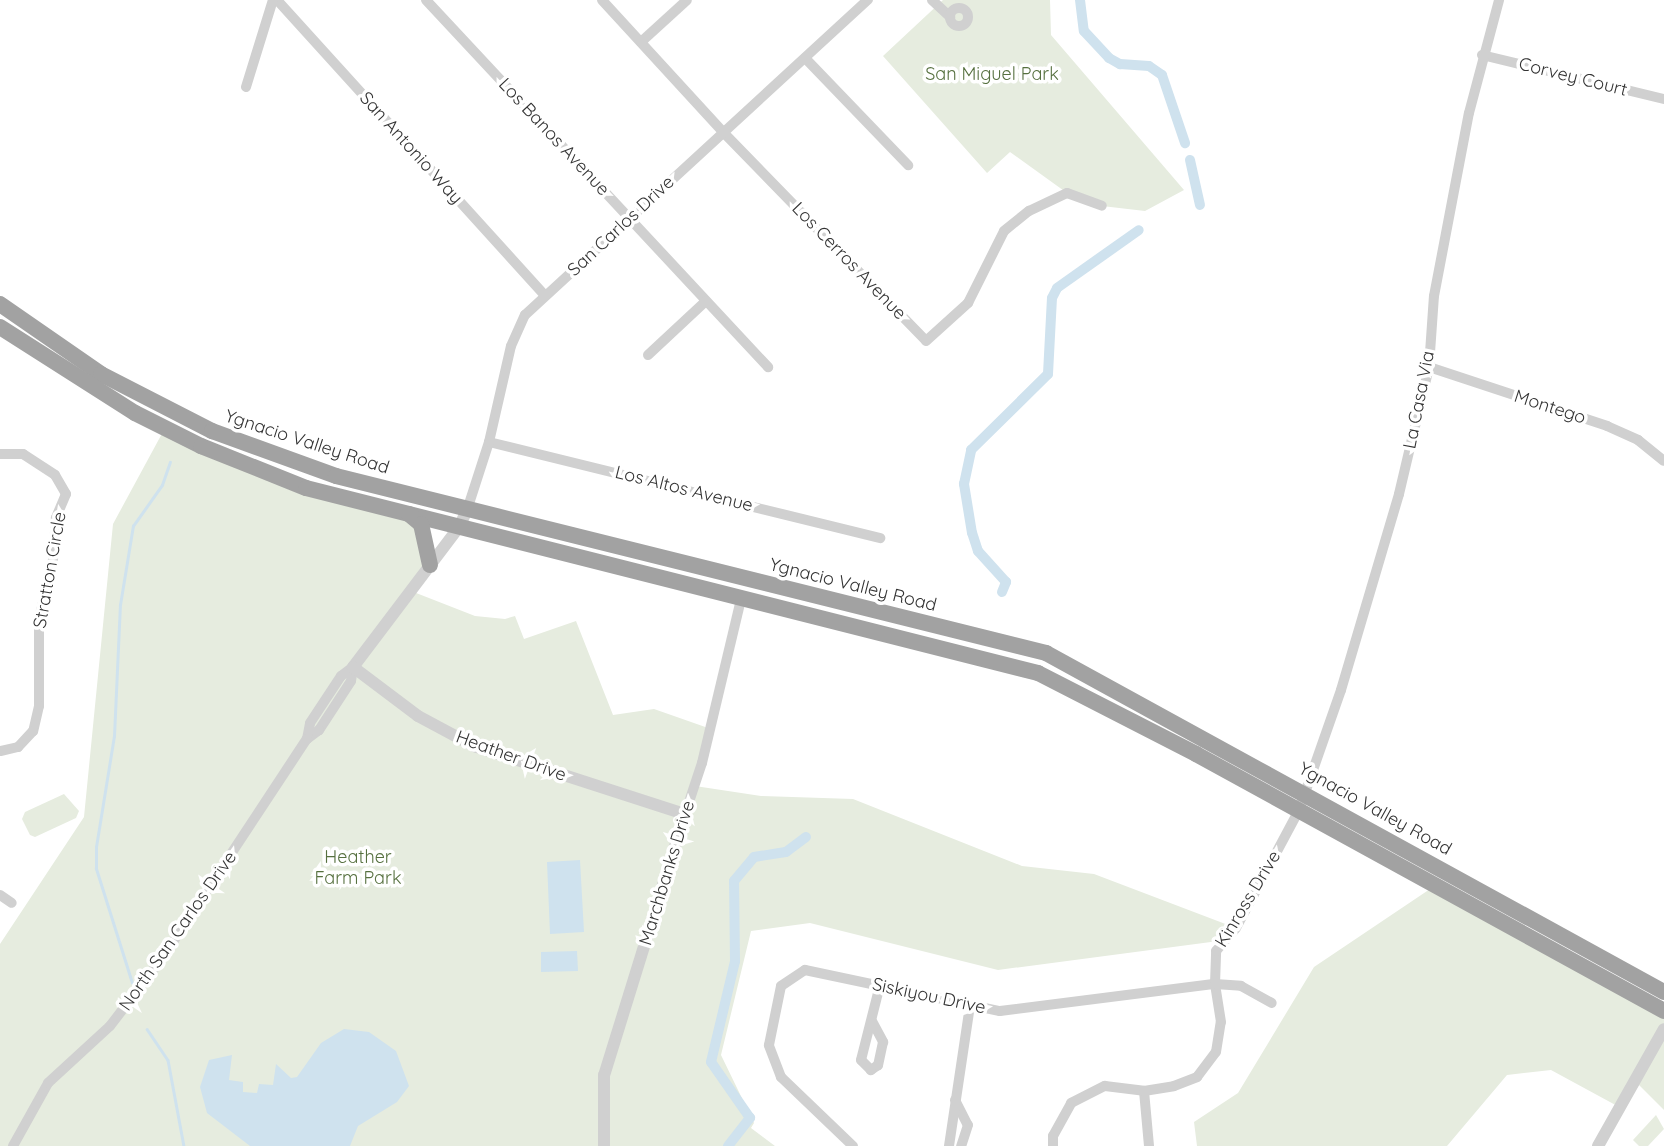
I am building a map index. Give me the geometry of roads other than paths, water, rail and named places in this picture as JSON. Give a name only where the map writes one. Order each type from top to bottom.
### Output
[{"type":"highway","name":"Ygnacio Valley Road","points":[[0,304],[101,374],[212,431],[336,476],[1046,653],[1306,792],[1664,992]]},
{"type":"highway","name":"Ygnacio Valley Road","points":[[0,327],[68,374],[206,447],[306,488],[1038,673],[1299,810],[1664,1011]]},
{"type":"highway","points":[[206,447],[219,446],[260,462],[268,453]]},
{"type":"highway","points":[[409,514],[421,524],[430,565]]},
{"type":"street","points":[[246,87],[275,0]]},
{"type":"street","name":"San Antonio Way","points":[[275,0],[545,296]]},
{"type":"street","name":"Los Banos Avenue","points":[[426,0],[768,367]]},
{"type":"street","name":"Los Cerros Avenue","points":[[602,0],[723,132],[926,341],[968,303],[1004,231],[1029,211],[1067,193],[1102,206]]},
{"type":"street","points":[[640,42],[687,0]]},
{"type":"street","name":"San Carlos Drive","points":[[467,510],[489,442],[515,334],[525,315],[868,0]]},
{"type":"street","points":[[932,0],[950,17]]},
{"type":"street","name":"La Casa Via","points":[[1306,792],[1372,593],[1429,367],[1434,296],[1482,55],[1499,0]]},
{"type":"street","name":"Corvey Court","points":[[1482,55],[1664,99]]},
{"type":"street","points":[[805,58],[908,165]]},
{"type":"street","points":[[648,355],[706,301]]},
{"type":"street","name":"Montego","points":[[1429,367],[1607,426],[1638,440],[1664,461]]},
{"type":"street","name":"Los Altos Avenue","points":[[489,442],[880,538]]},
{"type":"street","name":"Stratton Circle","points":[[0,454],[23,454],[55,475],[66,494],[56,517],[52,560],[39,619],[39,706],[33,731],[19,747],[0,751]]},
{"type":"street","name":"North San Carlos Drive","points":[[13,1146],[48,1083],[110,1026],[163,957],[307,739],[310,723],[341,676],[353,667],[459,527],[467,510]]},
{"type":"street","name":"Marchbanks Drive","points":[[604,1146],[604,1075],[705,752],[741,599]]},
{"type":"street","name":"Heather Drive","points":[[353,667],[418,716],[474,746],[685,814]]},
{"type":"street","name":"Kinross Drive","points":[[1053,1146],[1053,1136],[1070,1103],[1105,1086],[1144,1091],[1197,1077],[1216,1052],[1221,1022],[1215,984],[1216,951],[1236,928],[1306,792]]},
{"type":"street","points":[[0,895],[12,903]]},
{"type":"street","name":"Siskiyou Drive","points":[[853,1146],[781,1077],[769,1045],[781,986],[805,970],[1000,1011],[1215,984],[1241,986],[1272,1003]]},
{"type":"street","points":[[872,1021],[880,985]]},
{"type":"street","points":[[949,1146],[970,1004]]},
{"type":"street","points":[[1598,1146],[1664,1029]]},
{"type":"street","points":[[1144,1091],[1149,1146]]},
{"type":"street","points":[[955,1100],[968,1125],[961,1146]]},
{"type":"water","points":[[580,860],[584,932],[550,934],[547,862]]},
{"type":"water","points":[[577,951],[578,971],[541,972],[541,952]]},
{"type":"water","points":[[344,1029],[369,1032],[396,1051],[409,1086],[397,1102],[358,1126],[350,1146],[250,1146],[207,1113],[200,1087],[209,1060],[232,1055],[229,1080],[243,1082],[243,1092],[257,1093],[259,1084],[273,1085],[276,1064],[291,1078],[297,1077],[321,1043]]},
{"type":"waterway","points":[[1080,0],[1084,31],[1109,58],[1120,64],[1149,66],[1162,75],[1185,143]]},
{"type":"waterway","points":[[1190,160],[1200,205]]},
{"type":"waterway","points":[[1002,592],[1006,582],[978,551],[972,533],[964,484],[971,450],[1048,374],[1052,298],[1057,288],[1139,230]]},
{"type":"waterway","points":[[132,983],[96,869],[96,847],[114,736],[120,605],[133,526],[162,485],[170,462]]},
{"type":"waterway","points":[[728,1146],[750,1118],[711,1062],[735,961],[734,881],[754,857],[786,852],[806,837]]},
{"type":"waterway","points":[[147,1029],[168,1060],[184,1146]]},
{"type":"park label","name":"San Miguel Park","points":[[992,74]]},
{"type":"park label","name":"Heather Farm Park","points":[[358,868]]}]
